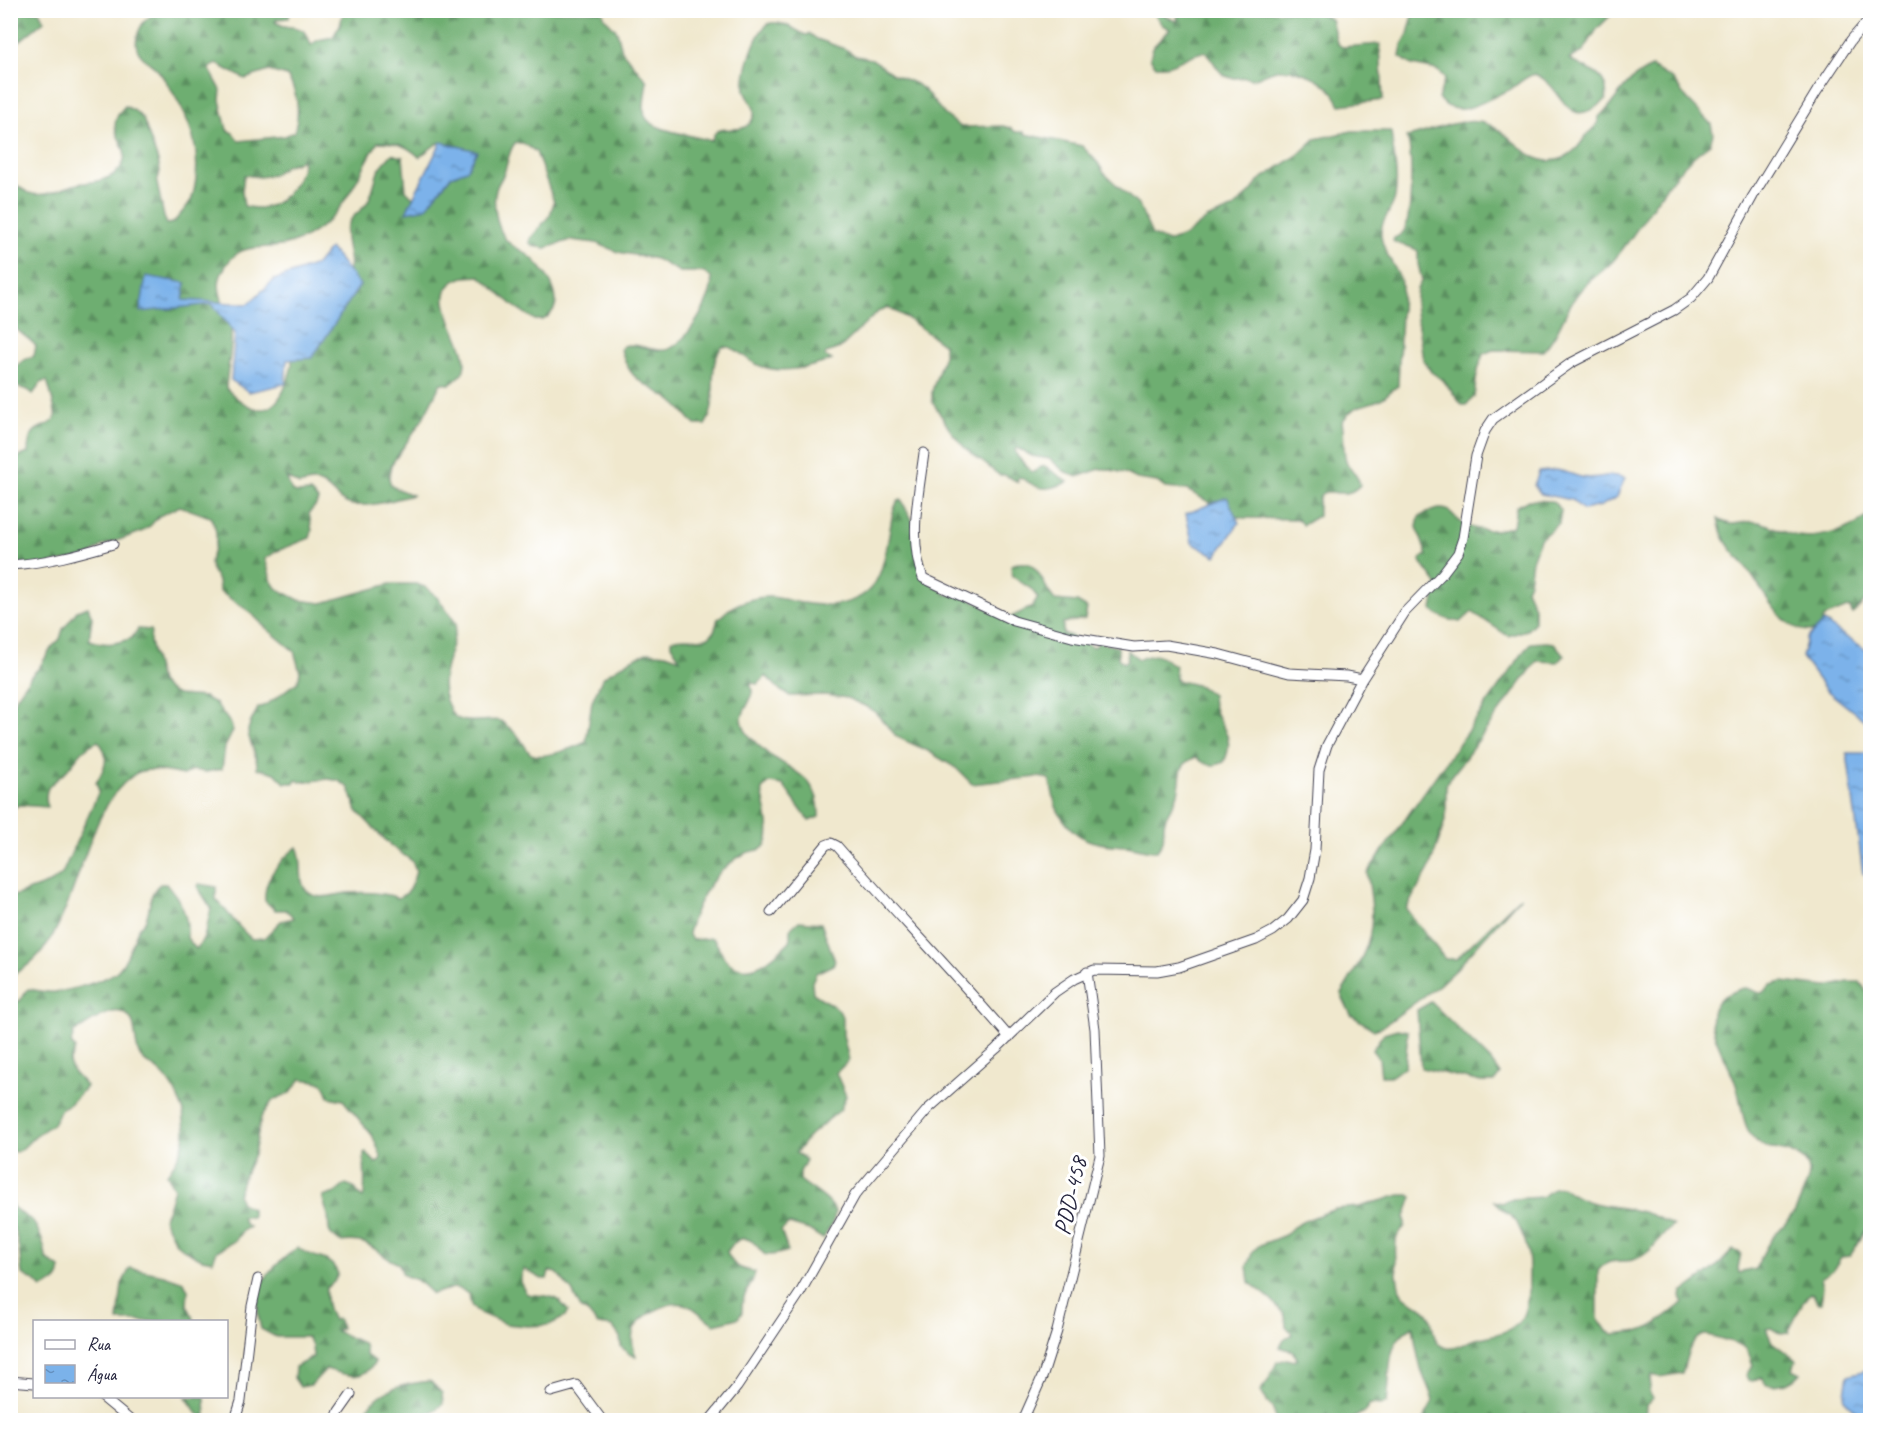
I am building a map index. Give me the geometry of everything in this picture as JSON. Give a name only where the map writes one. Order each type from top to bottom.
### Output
[{"type":"street","points":[[710,1420],[737,1387],[800,1293],[855,1195],[928,1109],[1055,992],[1087,972],[1104,969],[1157,971],[1179,966],[1256,940],[1273,931],[1288,919],[1303,900],[1310,878],[1315,850],[1319,770],[1327,745],[1362,679],[1405,612],[1442,574],[1458,553],[1463,538],[1476,456],[1485,430],[1493,419],[1571,363],[1674,310],[1691,298],[1708,278],[1817,91],[1869,16]]},
{"type":"street","points":[[924,453],[916,540],[918,562],[923,578],[1014,621],[1072,637],[1134,647],[1175,646],[1218,654],[1289,673],[1339,675],[1362,679]]},
{"type":"street","points":[[10,565],[29,564],[76,555],[113,544]]},
{"type":"street","points":[[771,912],[825,845],[831,843],[837,846],[895,912],[952,970],[1009,1036]]},
{"type":"street","name":"PDD-458","points":[[1023,1420],[1043,1375],[1057,1331],[1100,1156],[1095,1029],[1087,972]]},
{"type":"street","points":[[236,1420],[241,1401],[252,1306],[258,1279]]},
{"type":"street","points":[[10,1381],[33,1383]]},
{"type":"street","points":[[551,1392],[576,1385],[602,1420]]},
{"type":"street","points":[[336,1420],[351,1395]]},
{"type":"street","points":[[103,1398],[130,1420]]},
{"type":"green space","points":[[174,10],[290,11],[289,18],[277,19],[275,22],[301,29],[305,32],[311,45],[318,40],[333,37],[344,11],[603,11],[604,17],[617,31],[622,51],[647,81],[644,108],[645,116],[649,121],[664,129],[711,141],[718,131],[744,128],[752,120],[754,108],[745,90],[751,52],[765,26],[779,23],[845,49],[856,56],[872,59],[893,74],[916,84],[945,115],[961,127],[1003,126],[1016,132],[1082,146],[1104,173],[1139,206],[1152,235],[1168,242],[1186,235],[1207,219],[1232,209],[1252,191],[1258,181],[1298,155],[1315,139],[1352,131],[1391,131],[1396,189],[1394,202],[1382,226],[1381,236],[1402,287],[1398,386],[1382,399],[1355,408],[1342,422],[1345,459],[1360,485],[1349,492],[1323,493],[1318,501],[1318,516],[1303,525],[1297,519],[1234,516],[1187,490],[1165,488],[1157,482],[1137,479],[1125,473],[1100,469],[1077,477],[1064,471],[1050,459],[1032,456],[1017,448],[1015,450],[1017,456],[1032,472],[1045,466],[1068,482],[1044,488],[1033,485],[1020,477],[1017,479],[1018,482],[1005,475],[999,475],[964,447],[932,401],[932,391],[944,355],[944,345],[888,307],[879,311],[840,348],[826,353],[825,356],[832,360],[814,366],[783,370],[764,367],[752,362],[732,348],[722,347],[714,364],[710,416],[705,425],[695,425],[672,401],[635,376],[625,361],[621,349],[629,345],[655,350],[673,347],[689,331],[704,308],[709,297],[711,278],[704,272],[680,272],[656,259],[618,252],[596,243],[571,240],[546,248],[532,246],[530,239],[550,215],[554,202],[536,152],[523,143],[515,143],[497,186],[496,213],[505,239],[534,260],[550,282],[556,299],[551,313],[544,319],[535,320],[514,306],[480,276],[461,278],[449,286],[445,296],[446,309],[463,352],[465,364],[461,375],[454,382],[441,383],[422,420],[391,465],[389,478],[391,486],[412,495],[375,504],[352,505],[343,502],[319,483],[310,482],[299,485],[286,477],[292,491],[310,492],[318,500],[309,513],[312,531],[310,538],[277,551],[265,559],[276,588],[299,600],[322,603],[390,584],[416,584],[427,588],[436,596],[456,623],[443,685],[444,695],[452,714],[464,721],[501,721],[517,735],[530,753],[535,755],[558,752],[586,742],[592,701],[606,675],[632,659],[649,652],[680,659],[671,645],[671,640],[707,638],[715,628],[718,618],[736,605],[764,597],[814,604],[836,604],[847,602],[866,593],[882,568],[893,512],[897,502],[901,500],[912,519],[926,579],[948,595],[962,594],[1007,619],[1032,607],[1038,598],[1031,589],[1012,576],[1011,565],[1028,564],[1034,567],[1055,600],[1077,602],[1087,608],[1085,619],[1063,623],[1063,633],[1092,647],[1098,642],[1118,647],[1118,658],[1124,663],[1127,660],[1127,650],[1139,659],[1155,655],[1162,657],[1175,666],[1176,680],[1200,686],[1212,695],[1216,714],[1227,735],[1228,751],[1224,762],[1216,765],[1209,765],[1196,757],[1189,760],[1182,768],[1177,797],[1165,820],[1163,839],[1157,851],[1103,844],[1078,835],[1058,811],[1049,779],[1038,777],[972,784],[956,768],[928,751],[897,737],[875,712],[865,706],[847,698],[825,695],[790,696],[781,691],[766,676],[758,684],[750,683],[751,696],[742,717],[745,730],[767,753],[806,779],[816,794],[819,817],[809,821],[783,785],[770,783],[762,789],[769,833],[766,844],[760,850],[746,853],[735,860],[716,877],[696,909],[688,933],[692,940],[712,938],[728,962],[737,967],[746,968],[762,964],[777,953],[790,941],[790,929],[799,921],[821,923],[835,961],[833,965],[816,973],[812,982],[813,993],[838,1009],[843,1018],[843,1035],[849,1060],[836,1073],[846,1096],[840,1110],[809,1136],[796,1153],[806,1160],[800,1172],[800,1180],[831,1204],[835,1213],[832,1223],[823,1239],[809,1230],[789,1224],[781,1231],[788,1251],[776,1254],[764,1254],[754,1243],[746,1239],[739,1240],[732,1245],[727,1252],[732,1261],[741,1268],[755,1272],[743,1300],[742,1313],[738,1318],[714,1324],[687,1305],[676,1304],[664,1307],[645,1316],[636,1326],[632,1339],[636,1356],[621,1347],[620,1337],[613,1327],[598,1325],[588,1313],[581,1309],[572,1291],[557,1273],[549,1271],[547,1279],[542,1279],[524,1269],[521,1275],[522,1285],[527,1294],[554,1298],[568,1311],[565,1317],[549,1325],[505,1324],[477,1312],[471,1305],[469,1295],[461,1289],[453,1288],[432,1294],[417,1280],[403,1275],[399,1264],[367,1244],[351,1241],[340,1242],[330,1233],[323,1197],[335,1193],[346,1184],[354,1187],[363,1198],[364,1154],[366,1153],[376,1163],[380,1161],[381,1156],[372,1135],[343,1100],[329,1097],[320,1082],[301,1079],[290,1093],[273,1100],[261,1117],[254,1154],[241,1183],[238,1196],[241,1203],[252,1209],[252,1217],[242,1217],[245,1225],[249,1227],[242,1231],[236,1240],[217,1251],[213,1261],[202,1259],[175,1242],[163,1218],[174,1189],[167,1174],[182,1148],[185,1130],[184,1112],[168,1081],[140,1056],[133,1024],[122,1012],[105,1014],[74,1032],[71,1043],[75,1049],[69,1063],[74,1073],[86,1086],[85,1088],[70,1104],[62,1108],[53,1124],[35,1136],[23,1148],[16,1152],[11,1151],[11,1000],[20,1001],[28,989],[61,991],[96,982],[116,972],[126,959],[138,929],[145,921],[153,892],[160,884],[166,884],[180,902],[187,922],[187,938],[196,949],[204,935],[211,908],[197,886],[199,884],[216,887],[216,899],[252,939],[264,938],[281,921],[294,918],[286,910],[275,910],[265,901],[265,893],[274,871],[297,847],[301,859],[302,882],[307,891],[316,896],[367,893],[398,898],[407,893],[416,871],[412,861],[391,846],[357,811],[349,788],[339,781],[329,779],[300,782],[297,780],[294,783],[285,783],[275,773],[257,768],[248,735],[251,722],[258,708],[269,703],[298,682],[300,672],[294,651],[250,612],[219,591],[218,581],[210,564],[216,536],[210,517],[180,506],[159,516],[141,532],[102,546],[89,556],[11,571],[11,460],[28,453],[31,435],[52,422],[55,416],[47,381],[42,382],[33,394],[28,390],[11,385],[11,370],[34,356],[36,346],[11,323],[10,179],[24,190],[38,195],[113,175],[118,171],[125,157],[115,123],[125,106],[135,111],[143,119],[158,161],[160,171],[157,183],[164,217],[167,224],[173,223],[192,198],[197,164],[195,147],[186,117],[170,87],[158,70],[140,54],[136,42],[140,28],[148,18],[157,13]],"holes":[[[217,64],[245,79],[269,71],[287,76],[294,89],[297,103],[294,132],[285,136],[239,141],[233,133],[227,130],[220,100],[221,90],[209,68]],[[378,142],[400,145],[419,157],[438,143],[458,147],[458,168],[435,196],[414,198],[406,190],[403,157],[392,154],[384,163],[378,172],[367,203],[347,226],[349,270],[334,294],[294,346],[291,369],[281,395],[275,404],[267,408],[259,409],[249,406],[226,388],[231,350],[231,328],[219,288],[221,275],[228,262],[244,250],[284,245],[311,234],[336,212],[354,186]],[[302,159],[300,173],[281,200],[261,208],[244,206],[242,191],[244,175],[260,177],[272,175],[287,165]]]},
{"type":"green space","points":[[10,11],[39,11],[44,21],[16,44],[11,45]]},
{"type":"green space","points":[[1157,11],[1177,22],[1178,11],[1314,11],[1331,19],[1337,43],[1342,47],[1380,44],[1383,100],[1340,105],[1327,86],[1309,75],[1294,71],[1273,71],[1251,79],[1228,77],[1205,52],[1169,65],[1156,66],[1150,58],[1153,47],[1170,29],[1162,25],[1153,12]]},
{"type":"green space","points":[[1414,11],[1615,11],[1597,29],[1583,52],[1569,59],[1601,78],[1605,84],[1606,100],[1592,110],[1581,113],[1573,111],[1545,80],[1534,74],[1509,90],[1475,106],[1460,109],[1445,105],[1438,99],[1445,78],[1437,70],[1412,65],[1400,57]]},
{"type":"green space","points":[[1652,67],[1673,80],[1687,99],[1711,124],[1713,134],[1710,144],[1681,169],[1613,261],[1579,292],[1569,306],[1554,337],[1543,351],[1493,350],[1483,354],[1474,397],[1466,405],[1462,405],[1443,380],[1431,372],[1423,360],[1415,305],[1417,289],[1422,280],[1418,251],[1393,241],[1404,231],[1409,210],[1411,169],[1407,137],[1461,122],[1479,122],[1501,131],[1529,154],[1539,159],[1550,161],[1563,158],[1579,146],[1596,126],[1599,117],[1628,84],[1639,74]]},
{"type":"green space","points":[[1528,500],[1553,501],[1561,511],[1559,523],[1540,539],[1532,560],[1526,589],[1534,607],[1534,623],[1527,630],[1508,636],[1472,612],[1461,622],[1445,619],[1432,610],[1437,584],[1420,561],[1427,556],[1417,527],[1419,517],[1443,509],[1473,528],[1501,529],[1513,526],[1516,507]]},
{"type":"green space","points":[[1870,513],[1870,597],[1852,614],[1850,607],[1825,617],[1822,621],[1829,625],[1815,631],[1802,630],[1791,625],[1771,605],[1726,542],[1718,519],[1729,524],[1758,522],[1793,535],[1812,536],[1845,529],[1864,519]]},
{"type":"green space","points":[[88,607],[92,617],[89,640],[105,644],[116,643],[132,638],[138,629],[151,630],[150,642],[160,682],[177,695],[204,697],[215,703],[231,724],[233,731],[225,747],[222,769],[206,772],[193,770],[184,775],[155,770],[144,771],[135,774],[124,783],[108,804],[95,829],[63,914],[50,940],[33,961],[11,975],[11,897],[52,882],[62,874],[99,791],[96,783],[104,767],[105,756],[98,741],[84,750],[51,784],[47,792],[47,807],[19,805],[11,809],[11,705],[60,639],[63,629],[77,611]]},
{"type":"green space","points":[[1530,643],[1554,643],[1564,655],[1558,662],[1537,661],[1446,784],[1446,817],[1439,840],[1429,869],[1406,909],[1445,959],[1456,959],[1521,896],[1439,985],[1382,1027],[1374,1030],[1351,1015],[1341,994],[1365,949],[1372,923],[1367,873]]},
{"type":"green space","points":[[1782,982],[1827,987],[1860,982],[1870,997],[1870,1224],[1850,1256],[1841,1257],[1833,1270],[1821,1278],[1823,1287],[1821,1303],[1810,1293],[1788,1333],[1781,1334],[1771,1328],[1766,1329],[1772,1342],[1796,1360],[1793,1369],[1801,1373],[1797,1377],[1790,1382],[1776,1385],[1766,1384],[1761,1377],[1753,1381],[1748,1380],[1746,1375],[1753,1365],[1749,1353],[1743,1346],[1703,1335],[1691,1346],[1682,1373],[1659,1377],[1652,1375],[1649,1393],[1653,1398],[1646,1406],[1645,1420],[1423,1420],[1433,1402],[1422,1373],[1413,1326],[1403,1333],[1393,1350],[1387,1402],[1383,1405],[1370,1404],[1364,1412],[1350,1420],[1277,1420],[1273,1409],[1260,1391],[1268,1381],[1277,1362],[1287,1359],[1295,1361],[1297,1358],[1292,1351],[1280,1347],[1284,1340],[1293,1334],[1286,1326],[1285,1315],[1267,1296],[1249,1282],[1247,1266],[1253,1251],[1260,1245],[1285,1235],[1304,1221],[1335,1209],[1359,1207],[1400,1195],[1412,1197],[1405,1217],[1405,1226],[1396,1242],[1399,1284],[1403,1295],[1428,1313],[1438,1343],[1446,1348],[1508,1330],[1518,1323],[1525,1310],[1529,1279],[1526,1246],[1515,1221],[1494,1201],[1502,1203],[1513,1199],[1542,1197],[1554,1188],[1562,1187],[1592,1203],[1643,1212],[1673,1226],[1646,1254],[1633,1260],[1610,1262],[1598,1271],[1598,1318],[1607,1331],[1613,1334],[1640,1331],[1653,1326],[1683,1302],[1682,1293],[1714,1269],[1733,1250],[1741,1253],[1739,1273],[1755,1269],[1770,1241],[1794,1213],[1806,1186],[1809,1171],[1801,1158],[1759,1143],[1749,1132],[1735,1082],[1715,1035],[1712,1011],[1717,1002],[1728,994],[1745,988],[1762,993],[1771,985]]},
{"type":"green space","points":[[1431,1002],[1491,1061],[1500,1074],[1494,1082],[1481,1082],[1421,1068],[1417,1010]]},
{"type":"green space","points":[[1397,1029],[1408,1031],[1405,1066],[1392,1076],[1381,1076],[1379,1059],[1372,1050],[1384,1033]]},
{"type":"green space","points":[[10,1170],[13,1180],[12,1206],[32,1221],[42,1239],[46,1259],[60,1268],[58,1279],[42,1288],[22,1274],[20,1254],[11,1223]]},
{"type":"green space","points":[[298,1247],[335,1267],[338,1274],[334,1282],[326,1288],[329,1310],[334,1321],[339,1320],[341,1328],[336,1331],[364,1344],[366,1355],[375,1362],[365,1373],[353,1376],[326,1369],[311,1385],[300,1387],[294,1378],[295,1367],[313,1357],[312,1346],[307,1337],[276,1337],[261,1329],[258,1302],[264,1281],[278,1264]]},
{"type":"green space","points":[[130,1268],[184,1282],[188,1290],[187,1305],[194,1320],[118,1320],[122,1284]]},
{"type":"green space","points":[[430,1381],[442,1393],[443,1404],[434,1411],[416,1419],[367,1420],[368,1407],[381,1395],[404,1385]]},
{"type":"green space","points":[[187,1398],[205,1398],[206,1420],[197,1413]]},
{"type":"water","points":[[441,142],[477,151],[467,170],[451,176],[426,208],[406,212]]},
{"type":"water","points":[[330,248],[360,285],[312,358],[287,360],[285,384],[249,392],[231,380],[235,333],[212,304],[140,312],[146,276],[186,283],[183,300],[248,304],[274,280],[316,265]]},
{"type":"water","points":[[1556,470],[1587,478],[1613,475],[1625,478],[1617,497],[1601,506],[1583,510],[1572,500],[1541,494],[1534,485],[1539,472]]},
{"type":"water","points":[[1227,497],[1239,523],[1216,556],[1192,543],[1186,514]]},
{"type":"water","points":[[1824,622],[1870,653],[1869,724],[1825,689],[1802,657],[1807,638]]},
{"type":"water","points":[[1847,753],[1870,753],[1870,876],[1863,874]]},
{"type":"water","points":[[1870,1369],[1870,1420],[1865,1420],[1844,1399],[1848,1375]]}]
